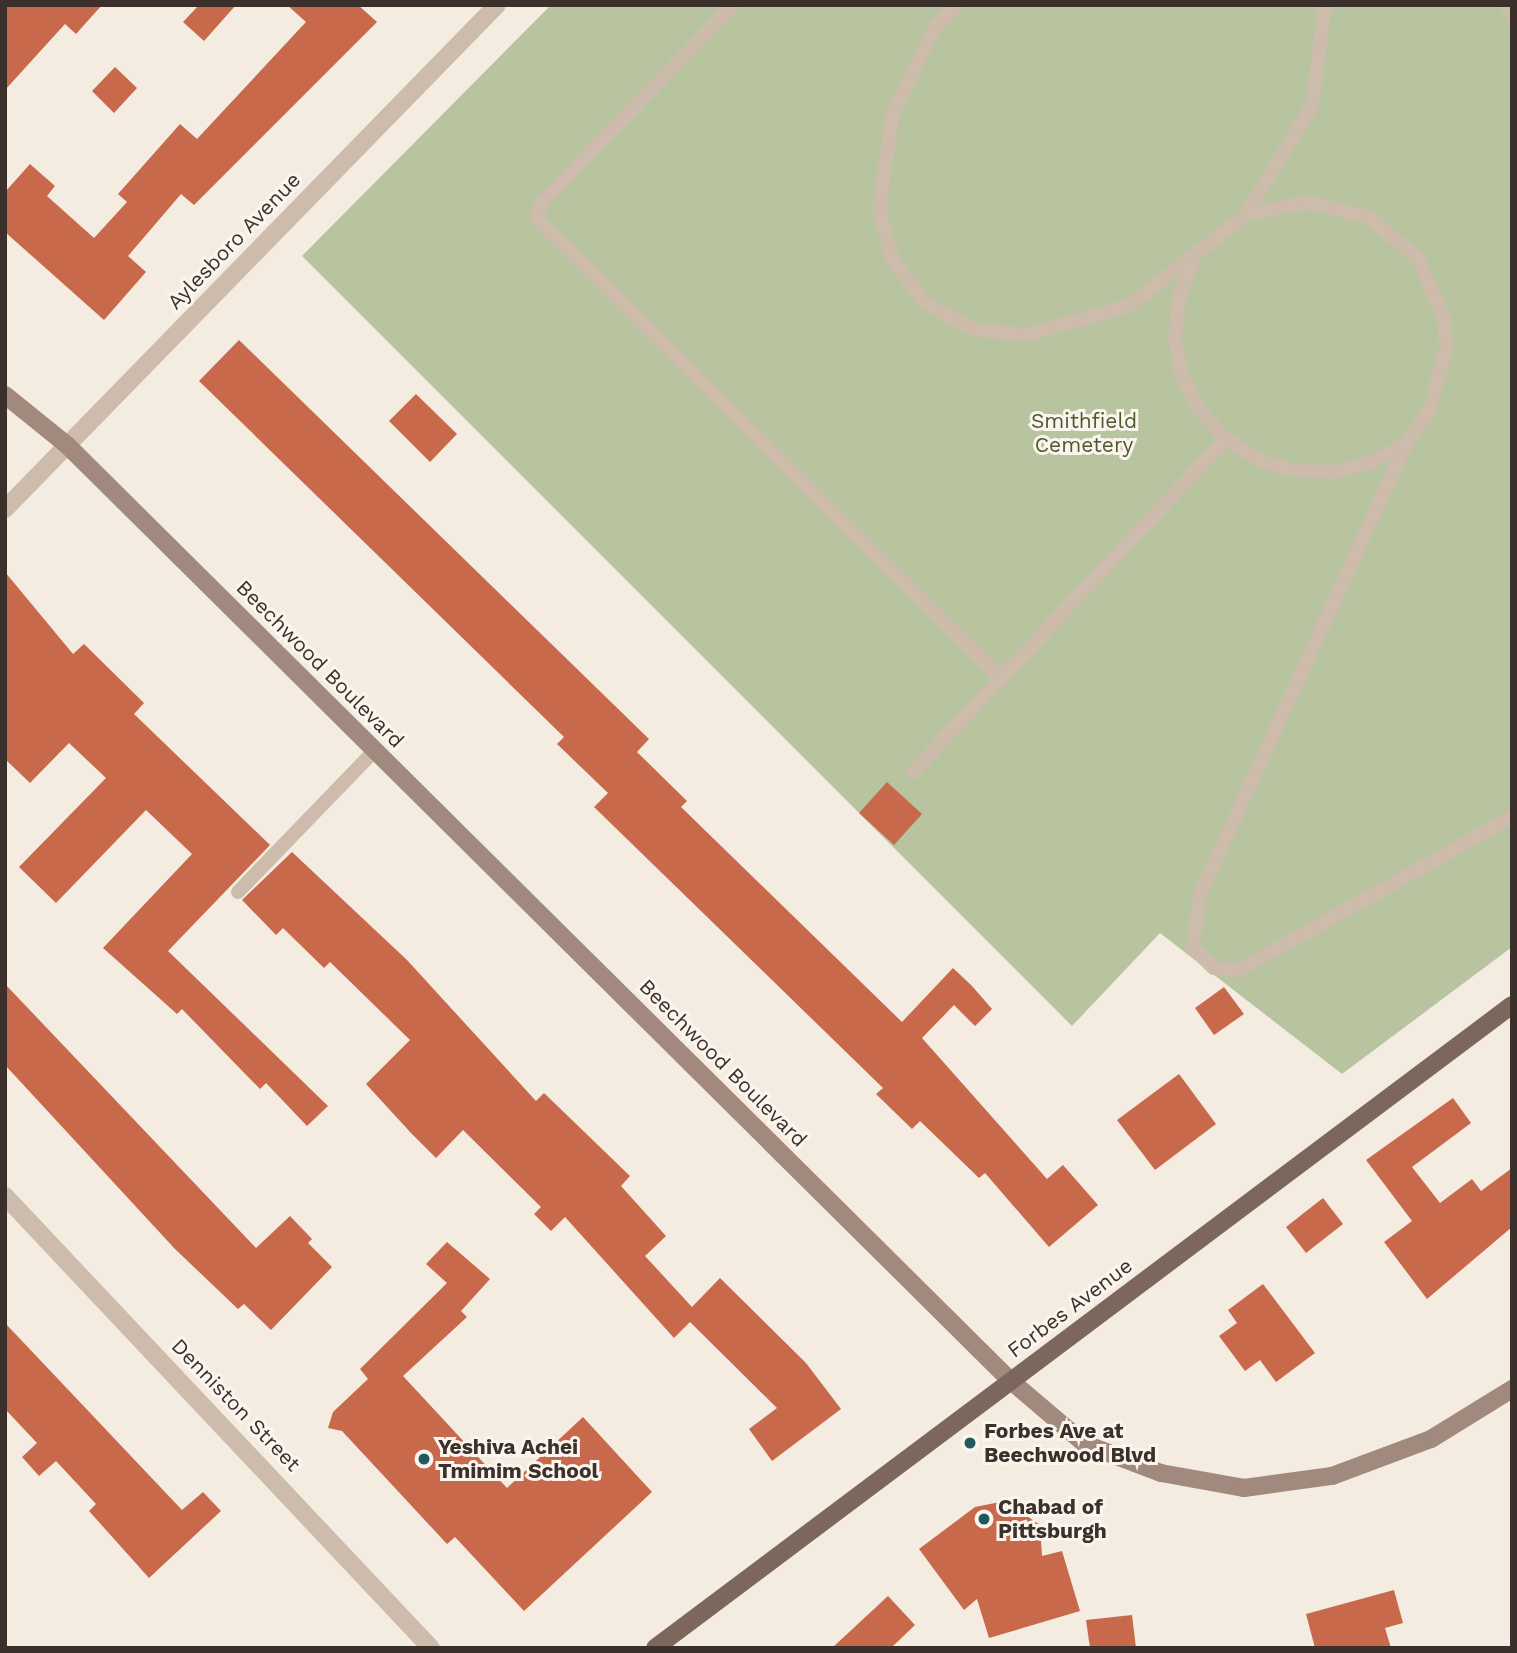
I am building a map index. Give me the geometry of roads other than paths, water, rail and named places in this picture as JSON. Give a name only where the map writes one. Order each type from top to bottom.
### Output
[{"type":"main road","name":"Beechwood Boulevard","points":[[5,395],[67,445],[1012,1381],[1085,1444],[1161,1473],[1244,1488],[1332,1476],[1431,1439],[1512,1390]]},
{"type":"main road","name":"Forbes Avenue","points":[[655,1648],[1512,1005]]},
{"type":"street","name":"Aylesboro Avenue","points":[[5,509],[497,5]]},
{"type":"street","name":"Denniston Street","points":[[5,1196],[431,1648]]},
{"type":"lane","points":[[733,5],[542,202],[536,218],[1001,678]]},
{"type":"lane","points":[[953,7],[935,27],[893,113],[879,209],[893,261],[926,303],[973,329],[1026,335],[1129,306],[1193,261],[1246,215],[1312,106],[1325,5]]},
{"type":"lane","points":[[1506,5],[1512,15]]},
{"type":"lane","points":[[1246,215],[1308,202],[1340,207],[1388,230],[1419,260],[1444,318],[1446,350],[1433,401],[1407,442],[1201,891],[1192,947],[1214,968],[1240,970],[1512,817]]},
{"type":"lane","points":[[1193,261],[1179,298],[1175,337],[1182,375],[1199,410],[1226,439],[1259,460],[1296,471],[1335,472],[1373,462],[1407,442]]},
{"type":"lane","points":[[913,772],[1226,439]]},
{"type":"lane","points":[[237,892],[375,750]]},
{"type":"place","name":"Forbes Ave at Beechwood Blvd","points":[[970,1443]]},
{"type":"place","name":"Yeshiva Achei Tmimim School","points":[[424,1459]]},
{"type":"place","name":"Chabad of Pittsburgh","points":[[984,1519]]},
{"type":"park label","name":"Smithfield Cemetery","points":[[1084,433]]}]
